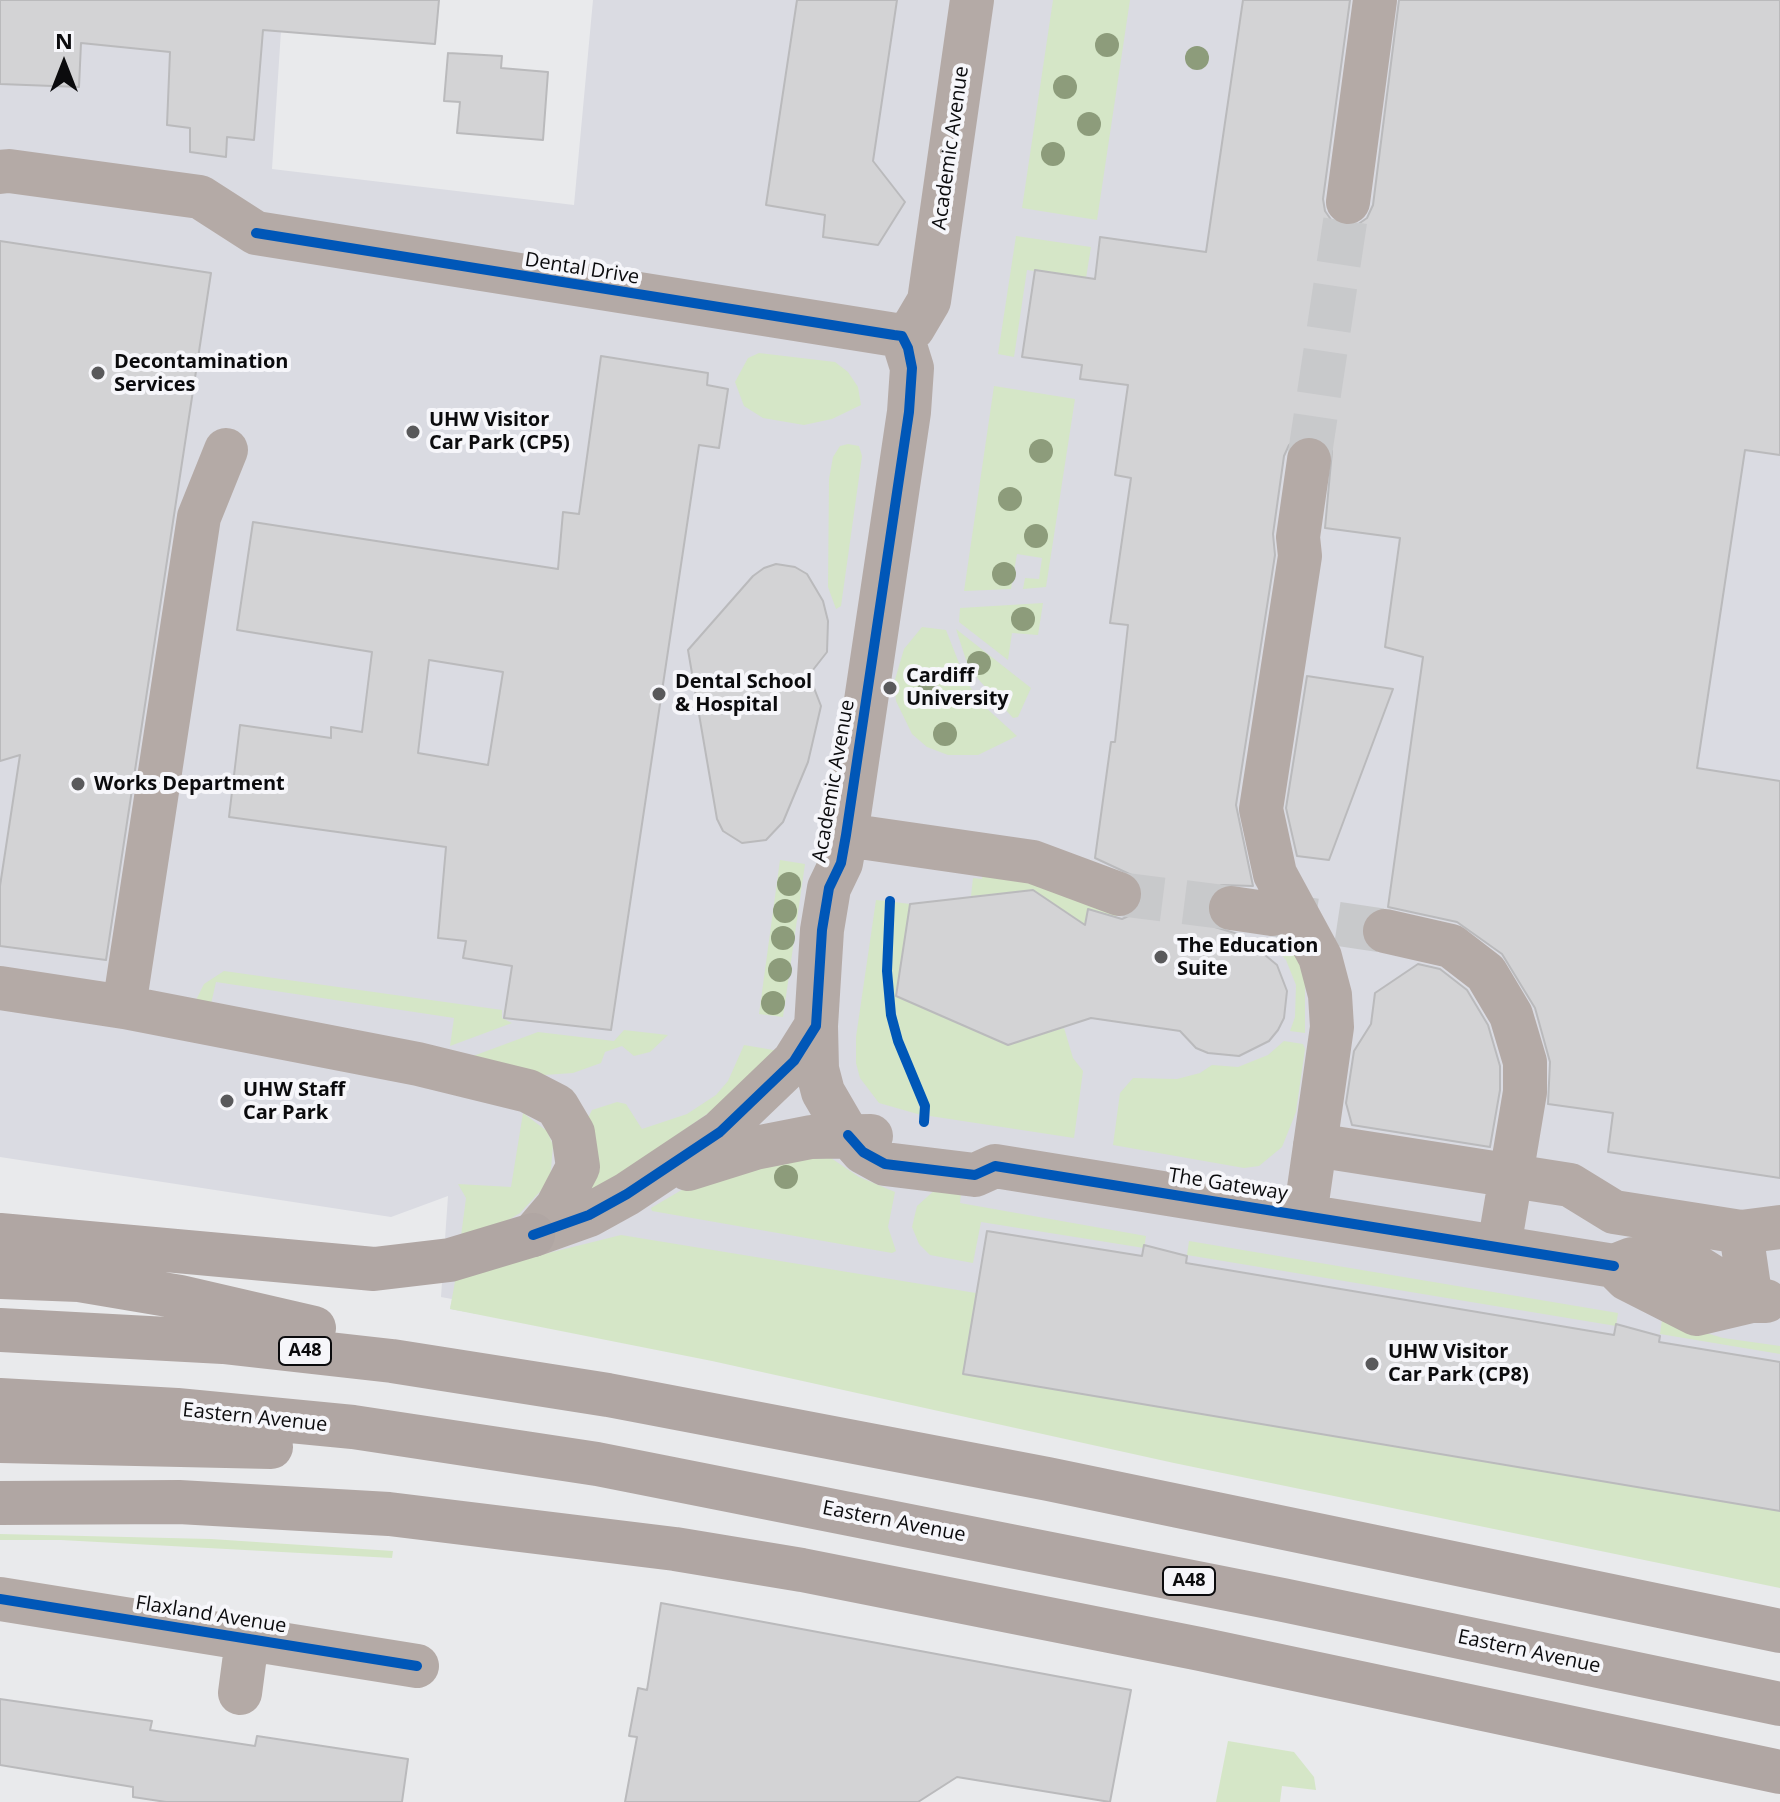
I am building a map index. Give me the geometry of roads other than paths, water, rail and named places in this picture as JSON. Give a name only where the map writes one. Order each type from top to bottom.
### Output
[{"type":"highway","points":[[0,1235],[374,1269],[450,1260],[533,1235]]},
{"type":"highway","points":[[0,1277],[79,1280],[180,1297],[608,1395]]},
{"type":"highway","name":"A48","points":[[0,1330],[223,1342],[392,1361],[608,1395],[1048,1479],[1780,1631]]},
{"type":"highway","name":"Eastern Avenue","points":[[0,1400],[177,1410],[353,1427],[597,1464],[1268,1597],[1780,1704]]},
{"type":"highway","points":[[0,1441],[189,1443],[597,1464]]},
{"type":"highway","points":[[0,1503],[179,1502],[389,1514],[675,1549],[802,1570],[1185,1645],[1780,1772]]},
{"type":"street","name":"Academic Avenue","points":[[627,1194],[693,1152],[748,1108],[794,1061],[816,1026],[824,916],[829,888],[841,863],[846,835],[910,399],[912,368],[902,336],[913,328],[929,301],[972,0]]},
{"type":"street","points":[[1348,202],[1375,0]]},
{"type":"street","name":"Dental Drive","points":[[0,172],[200,197],[256,233],[902,336]]},
{"type":"street","points":[[124,1007],[199,517],[226,450]]},
{"type":"street","points":[[1305,1216],[1332,1027],[1330,995],[1320,957],[1275,874],[1261,809],[1300,556],[1298,537],[1309,460]]},
{"type":"street","points":[[846,835],[1033,862],[1119,894]]},
{"type":"street","points":[[1385,931],[1451,946],[1486,973],[1504,1001],[1525,1062],[1525,1092],[1499,1247]]},
{"type":"street","points":[[0,988],[124,1007],[418,1064],[528,1091],[557,1106],[573,1133],[578,1167],[557,1207],[533,1235]]},
{"type":"street","name":"The Gateway","points":[[816,1026],[817,1069],[823,1092],[848,1135],[863,1152],[885,1164],[975,1175],[995,1166],[1614,1266],[1627,1279],[1696,1314],[1765,1301]]},
{"type":"street","points":[[533,1235],[589,1215],[627,1194],[721,1156],[811,1137],[848,1135]]},
{"type":"street","points":[[1315,1145],[1570,1185],[1614,1212],[1760,1230],[1765,1301]]},
{"type":"street","name":"Flaxland Avenue","points":[[0,1599],[417,1666]]},
{"type":"street","name":"Flaxland Avenue","points":[[240,1693],[247,1640]]},
{"type":"tunnel","points":[[1309,460],[1348,202]]},
{"type":"tunnel","points":[[1119,894],[1231,908]]},
{"type":"tunnel","points":[[1272,914],[1385,931]]},
{"type":"place","name":"Decontamination Services","points":[[98,373]]},
{"type":"place","name":"UHW Visitor Car Park (CP5)","points":[[413,432]]},
{"type":"place","name":"Cardiff University","points":[[890,688]]},
{"type":"place","name":"Dental School & Hospital","points":[[659,694]]},
{"type":"place","name":"Works Department","points":[[78,784]]},
{"type":"place","name":"The Education Suite","points":[[1161,957]]},
{"type":"place","name":"UHW Staff Car Park","points":[[227,1101]]},
{"type":"place","name":"UHW Visitor Car Park (CP8)","points":[[1372,1364]]}]
